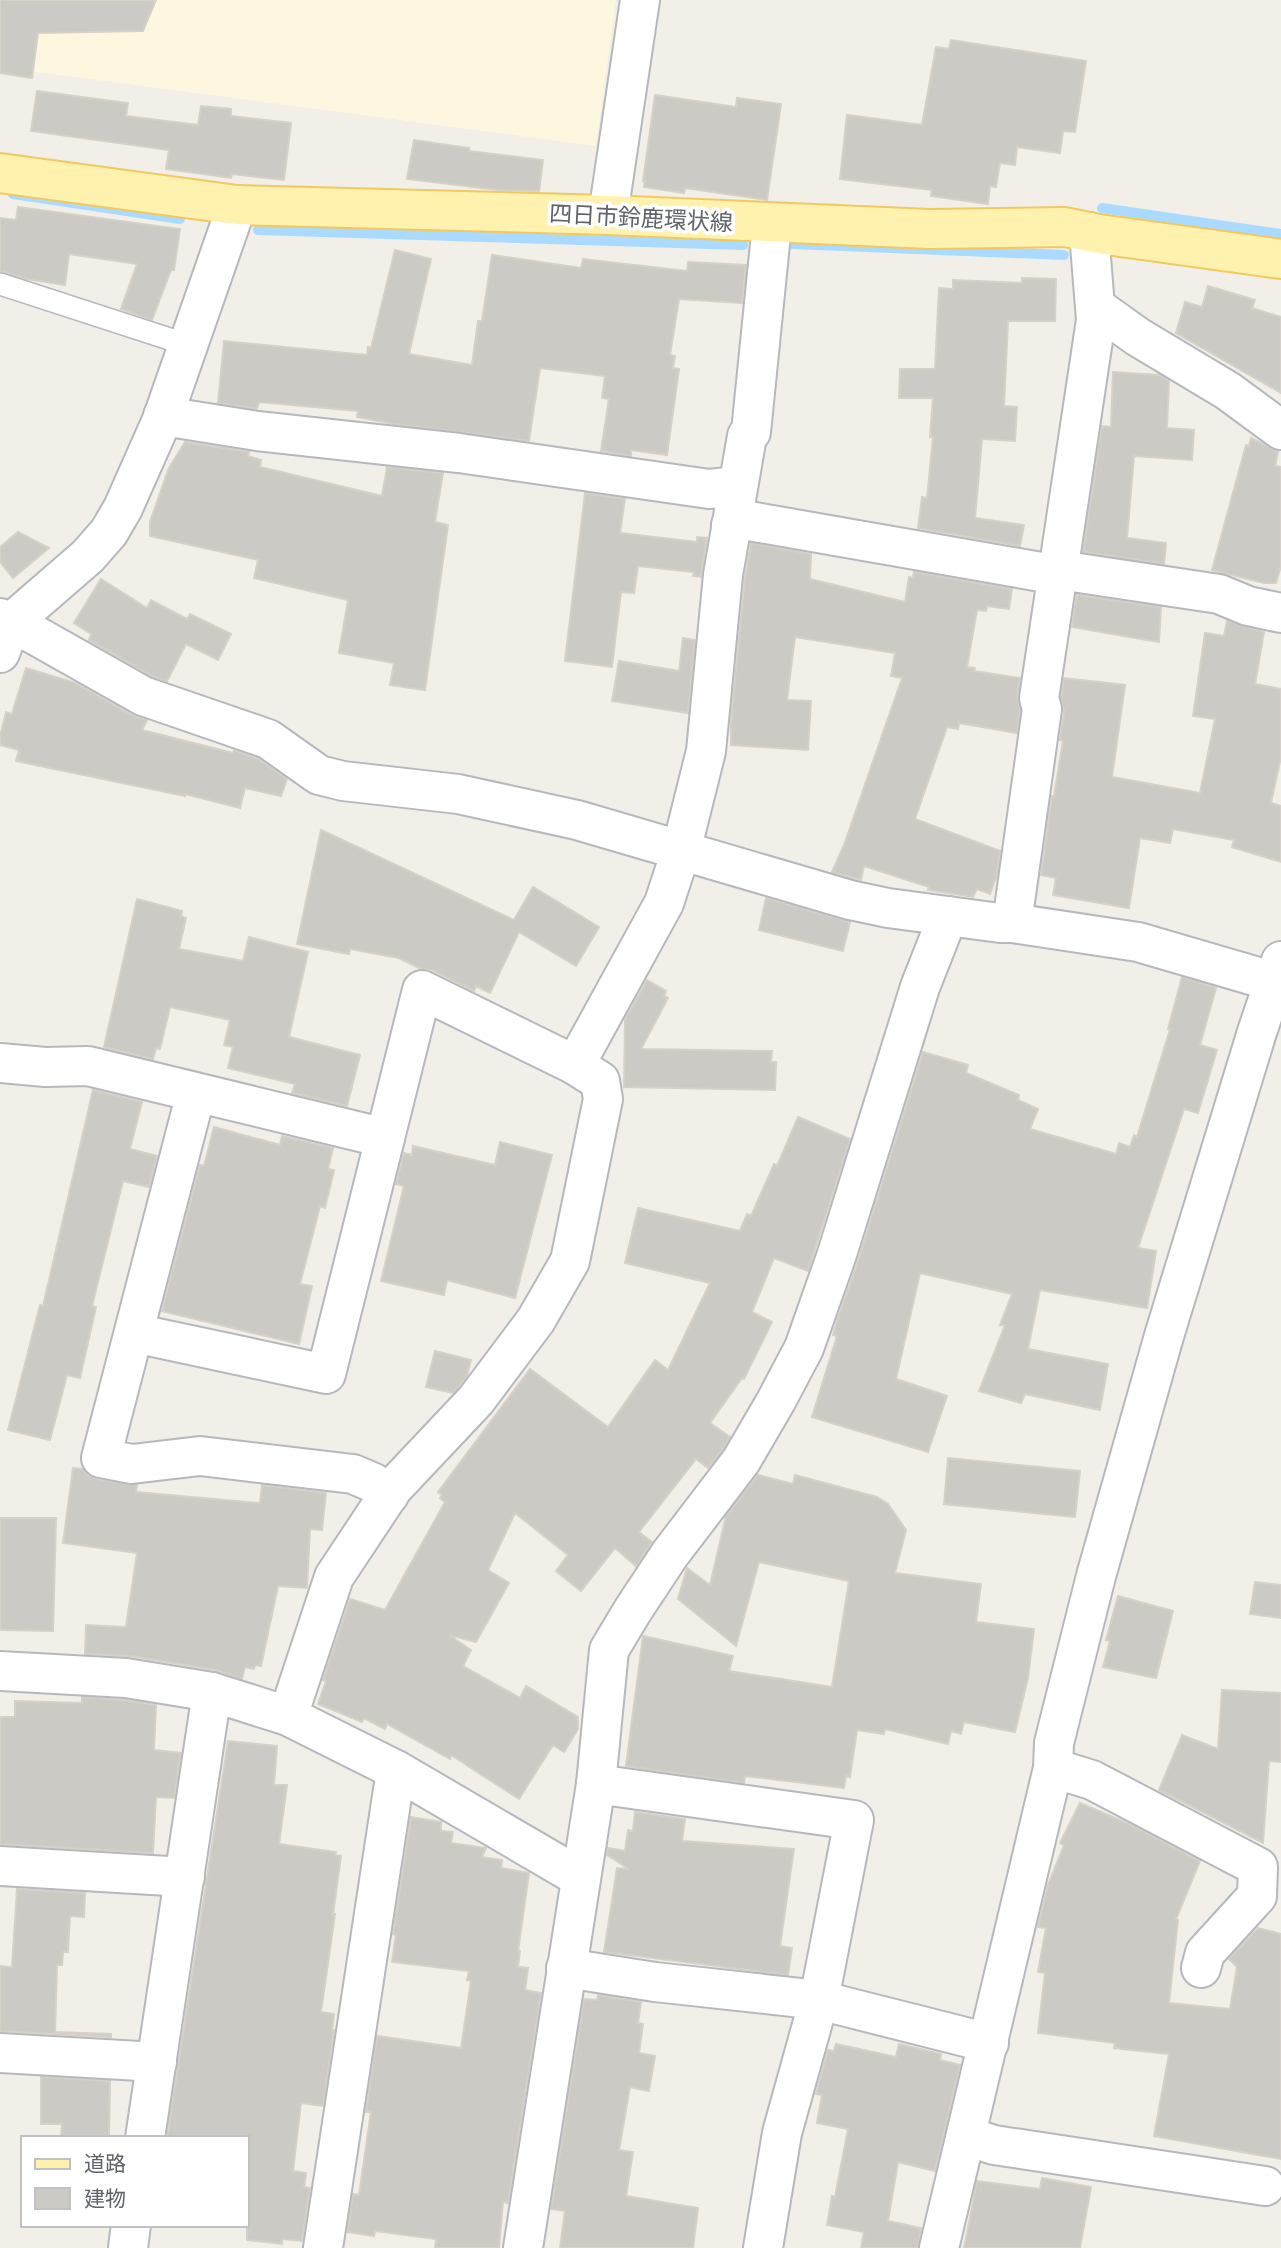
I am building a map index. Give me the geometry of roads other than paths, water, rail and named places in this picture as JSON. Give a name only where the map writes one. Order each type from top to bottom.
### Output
[{"type":"main road","name":"四日市鈴鹿環状線","points":[[0,173],[237,205],[608,215],[930,229],[1065,227],[1281,259]]},
{"type":"street","points":[[608,215],[640,0]]},
{"type":"street","points":[[237,205],[163,416],[123,508],[109,532],[88,556],[4,631],[143,696],[268,739],[319,775],[342,781],[458,794],[578,820],[850,900],[1138,942],[1279,977],[1257,1032],[1156,1363],[1096,1576],[1054,1743],[1053,1768],[939,2248]]},
{"type":"street","points":[[575,1065],[664,903],[681,851],[706,751],[723,575],[747,436],[751,432],[772,224]]},
{"type":"street","points":[[1012,923],[1042,709],[1039,698],[1092,350],[1096,307],[1089,232]]},
{"type":"street","points":[[1096,307],[1138,337],[1228,391],[1281,430]]},
{"type":"street","points":[[163,416],[257,431],[459,453],[709,489],[738,486]]},
{"type":"street","points":[[731,525],[749,521],[1058,572],[1219,594],[1248,606],[1281,613]]},
{"type":"street","points":[[523,2248],[596,1783],[609,1650],[670,1555],[741,1461],[804,1348],[837,1254],[920,987],[948,916]]},
{"type":"street","points":[[134,1333],[326,1374],[422,990],[575,1065],[600,1082],[603,1099],[570,1261],[536,1320],[476,1400],[389,1495],[334,1577],[288,1716]]},
{"type":"street","points":[[0,1063],[46,1067],[88,1066],[385,1138]]},
{"type":"street","points":[[196,1093],[101,1458],[132,1464],[200,1455],[353,1474],[373,1483],[389,1495]]},
{"type":"street","points":[[0,1671],[126,1678],[212,1692],[288,1716],[396,1770],[581,1878]]},
{"type":"street","points":[[145,2136],[212,1692]]},
{"type":"street","points":[[1053,1768],[1092,1780],[1258,1867],[1257,1896],[1205,1953],[1201,1968]]},
{"type":"street","points":[[323,2248],[396,1770]]},
{"type":"street","points":[[596,1783],[854,1819],[819,2000],[782,2133],[764,2248]]},
{"type":"street","points":[[0,1866],[185,1877]]},
{"type":"street","points":[[566,1968],[655,1982],[819,2000],[989,2043]]},
{"type":"street","points":[[0,2053],[157,2062]]},
{"type":"street","points":[[966,2136],[993,2145],[1273,2184]]},
{"type":"street","points":[[128,2248],[131,2227]]},
{"type":"lane","points":[[0,284],[188,345]]},
{"type":"waterway","points":[[13,194],[180,219]]},
{"type":"waterway","points":[[1102,208],[1281,234]]},
{"type":"waterway","points":[[258,230],[743,245]]},
{"type":"waterway","points":[[793,244],[1064,255]]}]
